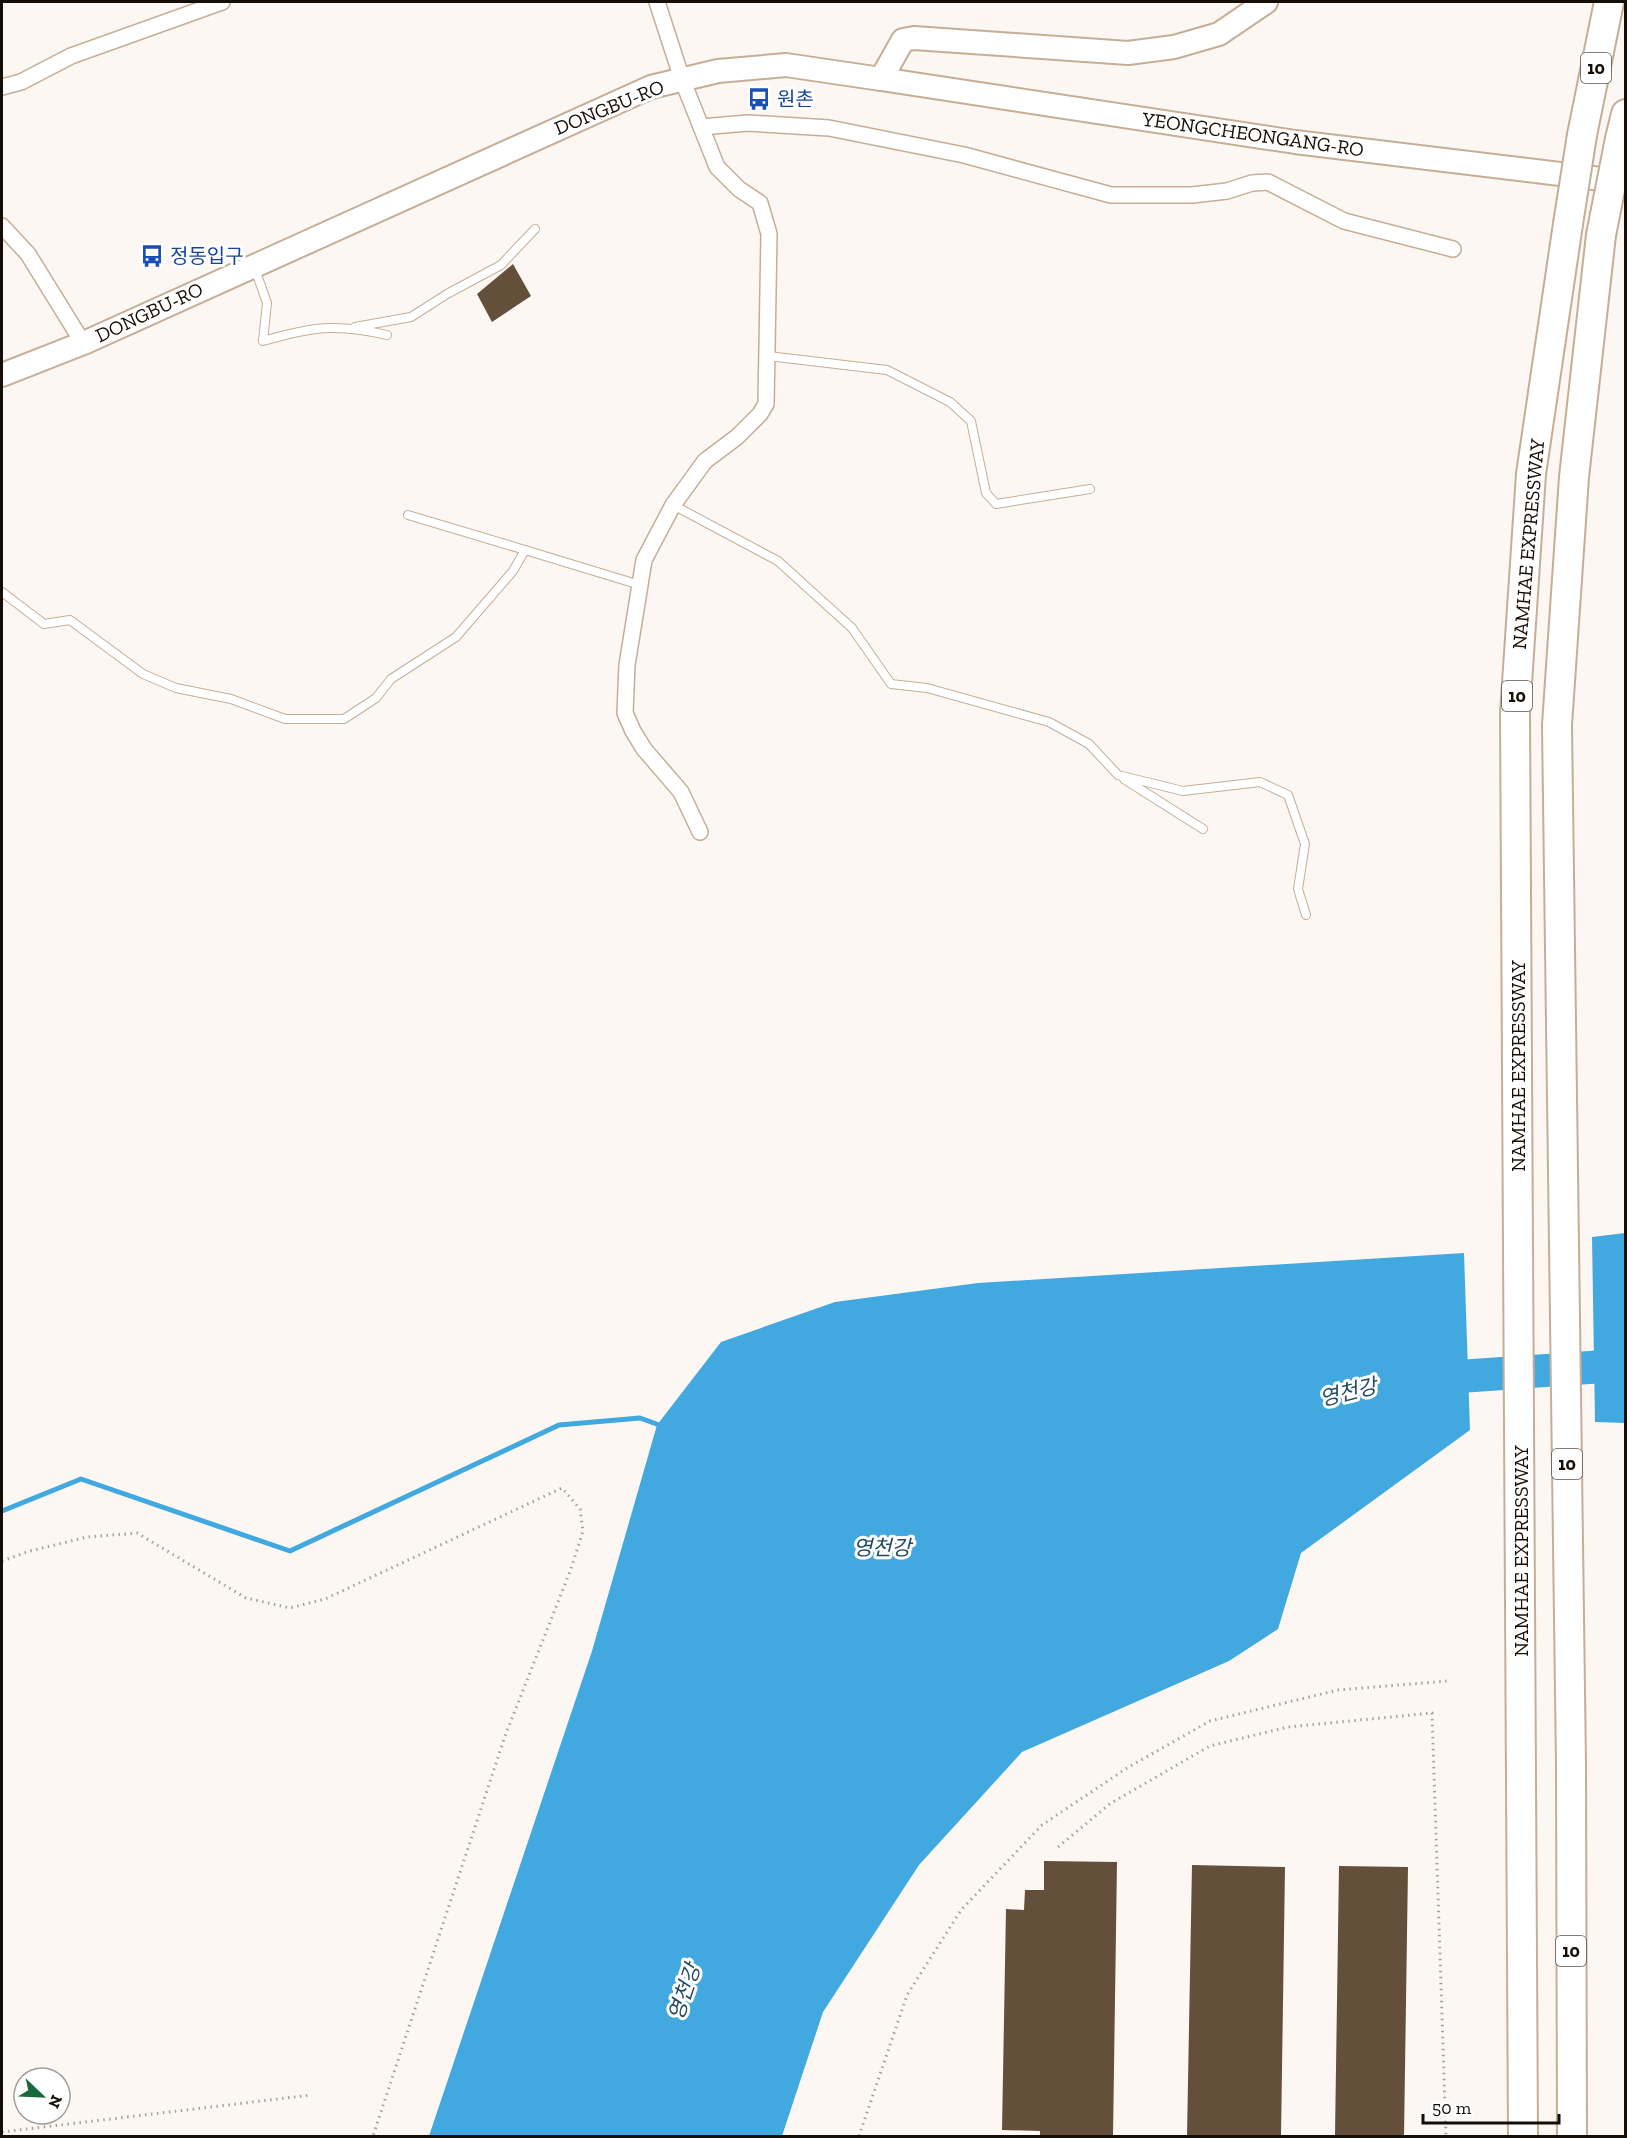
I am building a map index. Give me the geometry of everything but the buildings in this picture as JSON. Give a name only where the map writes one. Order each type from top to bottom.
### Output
[{"type":"highway","name":"NAMHAE EXPRESSWAY","points":[[1523,2136],[1523,1766],[1515,713],[1531,474],[1582,135],[1609,2]]},
{"type":"highway","name":"NAMHAE EXPRESSWAY","points":[[1572,2136],[1571,1765],[1557,725],[1574,477],[1601,235],[1623,127]]},
{"type":"street","points":[[2,87],[21,82],[71,56],[222,2]]},
{"type":"street","points":[[657,2],[682,79],[717,167],[739,189],[760,203],[769,234],[766,404],[760,414],[737,437],[705,461],[673,505],[644,560],[627,665],[625,713],[644,749],[681,792],[700,832]]},
{"type":"street","points":[[881,78],[903,39],[1128,53],[1174,47],[1219,34],[1266,2]]},
{"type":"street","name":"DONGBU-RO","points":[[2,375],[83,343],[651,87],[718,71],[786,65],[881,78]]},
{"type":"street","name":"YEONGCHEONGANG-RO","points":[[881,78],[1295,142],[1626,182]]},
{"type":"street","points":[[701,128],[748,123],[829,128],[964,155],[1111,195],[1192,195],[1227,191],[1252,183],[1268,182],[1281,186],[1344,222],[1453,249]]},
{"type":"street","points":[[2,226],[28,254],[83,343]]},
{"type":"lane","points":[[253,265],[267,303],[262,341],[308,328],[355,327],[411,317],[447,294],[501,265],[535,229]]},
{"type":"lane","points":[[355,327],[387,335]]},
{"type":"lane","points":[[768,356],[886,370],[950,402],[971,421],[986,493],[996,504],[1090,489]]},
{"type":"lane","points":[[673,505],[778,561],[852,628],[891,684],[927,688],[1049,722],[1089,744],[1118,774],[1203,830]]},
{"type":"lane","points":[[408,515],[640,585]]},
{"type":"lane","points":[[2,592],[44,624],[70,620],[143,674],[176,688],[231,699],[285,719],[344,719],[376,698],[391,679],[456,637],[513,571],[525,550]]},
{"type":"lane","points":[[1118,774],[1183,791],[1260,782],[1288,795],[1305,843],[1298,889],[1306,915]]},
{"type":"path","points":[[2,1561],[30,1551],[87,1537],[137,1533],[246,1598],[290,1608],[325,1599],[562,1488],[580,1509],[583,1531],[571,1569],[506,1736],[373,2136]]},
{"type":"path","points":[[859,2136],[907,1995],[962,1910],[1042,1825],[1127,1768],[1210,1721],[1338,1690],[1448,1681]]},
{"type":"path","points":[[1058,1847],[1111,1803],[1210,1746],[1288,1727],[1432,1713],[1446,2136]]},
{"type":"path","points":[[2,2133],[311,2095]]},
{"type":"water","points":[[1625,1233],[1625,1423],[1595,1422],[1592,1237]]},
{"type":"water","name":"영천강","points":[[1464,1253],[1470,1430],[1301,1553],[1278,1629],[1229,1661],[1022,1752],[919,1865],[823,2012],[782,2136],[429,2136],[592,1651],[657,1425],[721,1342],[835,1302],[978,1283]]},
{"type":"waterway","name":"영천강","points":[[1423,1379],[1626,1365]]},
{"type":"waterway","points":[[2,1511],[81,1479],[290,1551],[559,1425],[640,1418],[662,1426]]},
{"type":"place","name":"원촌","points":[[759,99]]},
{"type":"place","name":"정동입구","points":[[152,256]]}]
